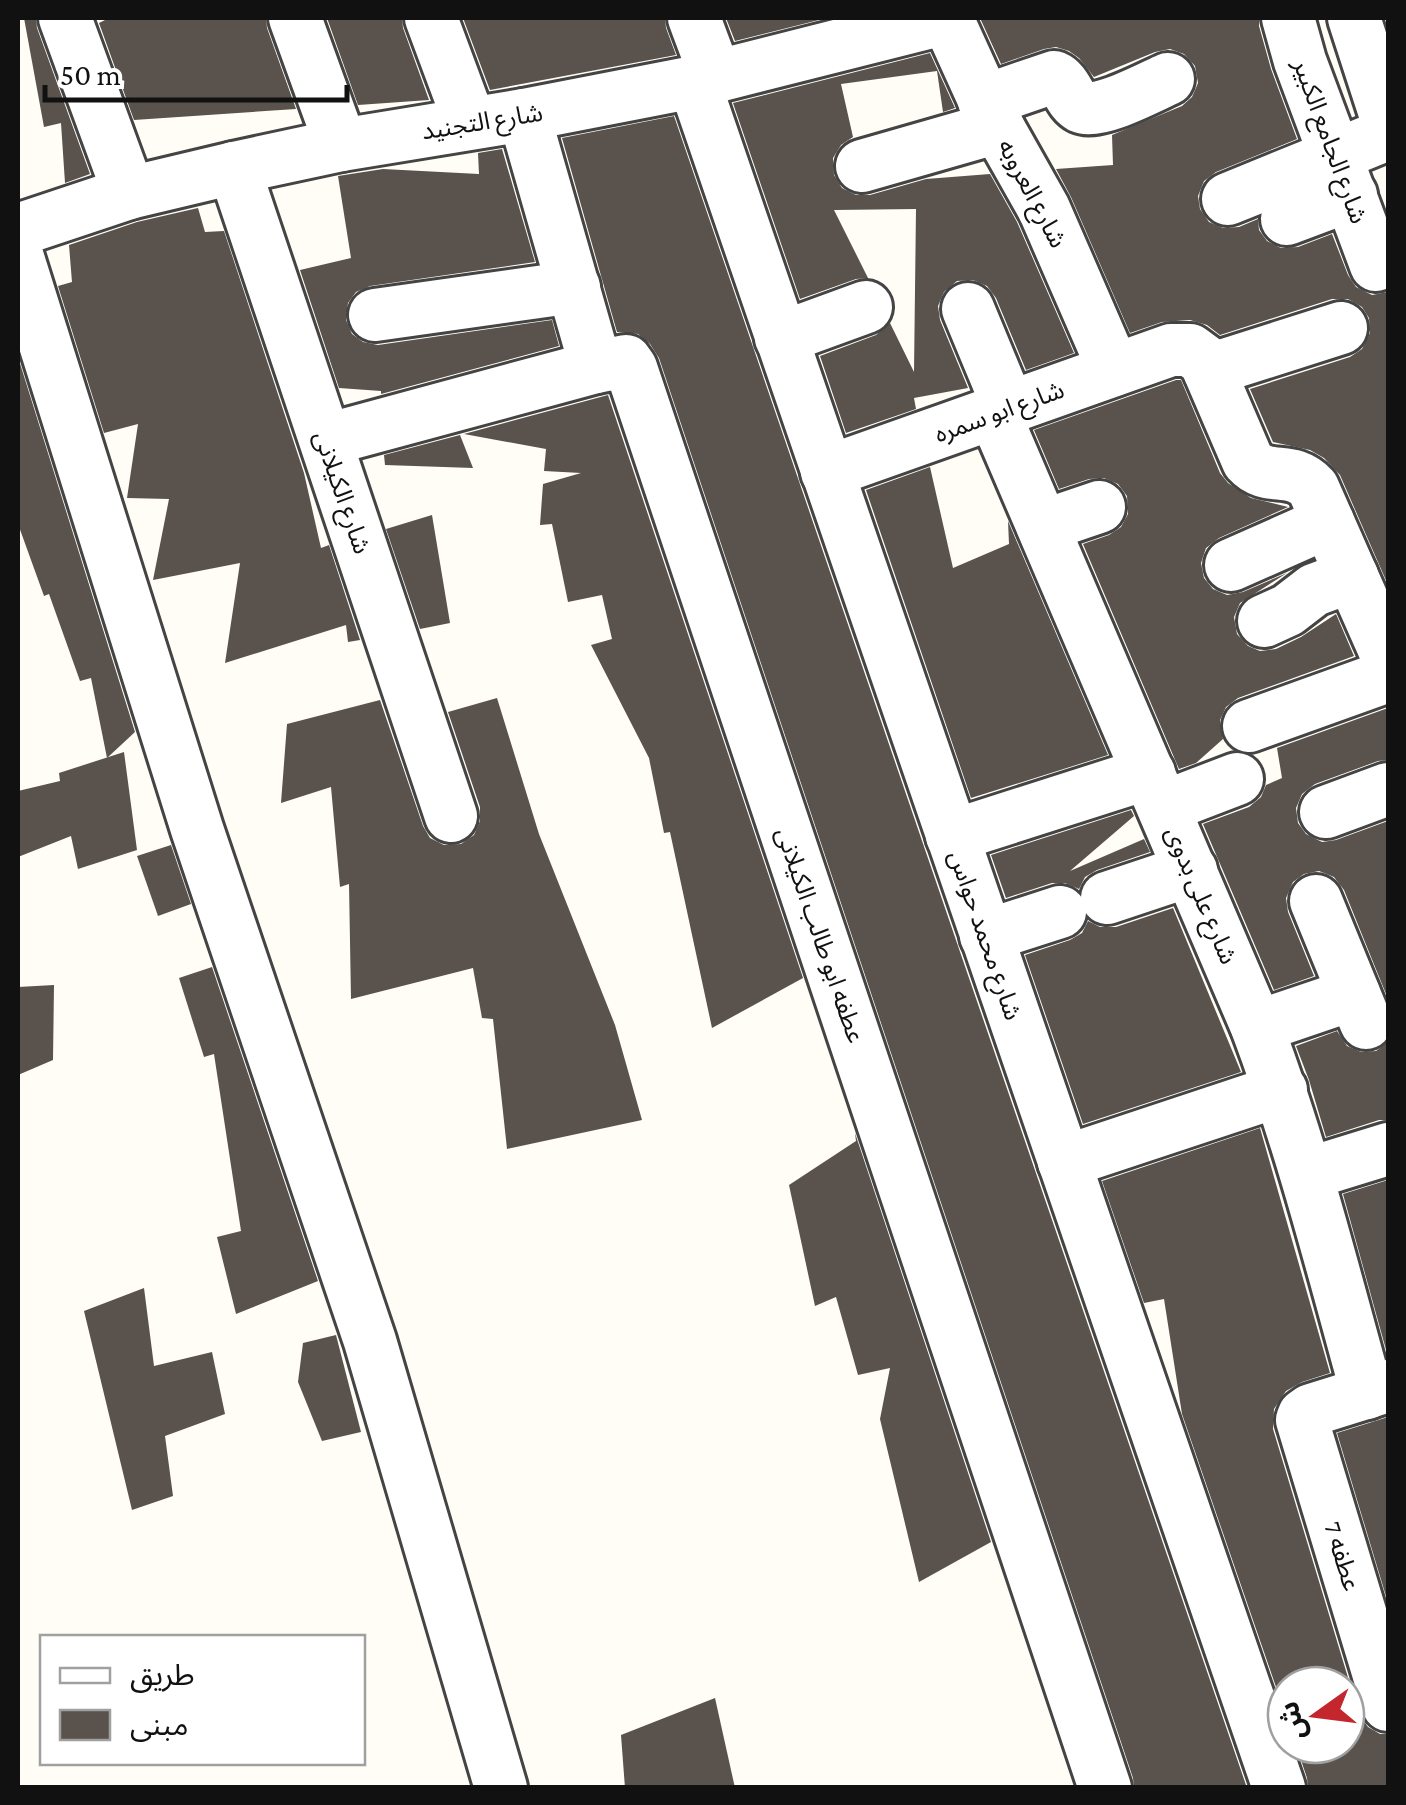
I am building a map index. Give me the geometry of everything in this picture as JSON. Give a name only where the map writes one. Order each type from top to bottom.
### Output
[{"type":"street","points":[[65,18],[129,194]]},
{"type":"street","points":[[295,18],[341,145]]},
{"type":"street","points":[[431,18],[470,123]]},
{"type":"street","name":"شارع محمد حواس","points":[[694,18],[705,80],[781,338],[1280,1788]]},
{"type":"street","name":"شارع الجامع الكبير","points":[[1288,18],[1300,61],[1376,264]]},
{"type":"street","points":[[1354,18],[1388,123]]},
{"type":"street","name":"شارع التجنيد","points":[[18,230],[129,194],[234,168],[705,80],[952,19]]},
{"type":"street","name":"شارع العروبه","points":[[952,19],[991,114],[1044,209],[1114,370]]},
{"type":"street","points":[[862,166],[991,114],[1054,77],[1080,106],[1096,109],[1168,80]]},
{"type":"street","points":[[326,440],[596,367],[524,115]]},
{"type":"street","points":[[1287,219],[1388,134]]},
{"type":"street","name":"شارع الكيلانى","points":[[234,168],[452,816]]},
{"type":"street","points":[[1228,199],[1343,175]]},
{"type":"street","points":[[18,258],[196,829],[370,1340],[501,1788]]},
{"type":"street","points":[[375,314],[574,287]]},
{"type":"street","points":[[781,338],[866,308]]},
{"type":"street","name":"شارع على بدوى","points":[[968,309],[1043,526],[1257,1027],[1378,1389]]},
{"type":"street","name":"شارع ابو سمره","points":[[827,472],[1114,370],[1190,360],[1340,328]]},
{"type":"street","points":[[1190,360],[1248,460],[1262,472],[1289,474],[1313,488],[1328,522],[1367,583],[1388,658]]},
{"type":"street","name":"عطفه ابو طالب الكيلانى","points":[[596,367],[626,361],[631,368],[1105,1788]]},
{"type":"street","points":[[1043,526],[1100,507]]},
{"type":"street","points":[[1231,565],[1328,522]]},
{"type":"street","points":[[1264,621],[1314,590],[1367,583]]},
{"type":"street","points":[[1249,726],[1388,676]]},
{"type":"street","points":[[952,836],[1157,790],[1237,778]]},
{"type":"street","points":[[1326,812],[1388,789]]},
{"type":"street","points":[[986,936],[1192,870]]},
{"type":"street","points":[[1257,1027],[1360,1008],[1316,901]]},
{"type":"street","points":[[1064,1162],[1280,1090]]},
{"type":"street","points":[[1307,1174],[1388,1148]]},
{"type":"street","name":"عطفه 7","points":[[1378,1389],[1311,1410],[1304,1415],[1302,1424],[1388,1705]]},
{"type":"building","points":[[24,18],[36,18],[90,174],[65,183],[61,123],[44,127]]},
{"type":"building","points":[[109,18],[266,18],[296,109],[134,120],[99,23]]},
{"type":"building","points":[[327,18],[402,18],[429,100],[358,105]]},
{"type":"building","points":[[463,18],[665,18],[676,55],[490,90]]},
{"type":"building","points":[[726,18],[827,18],[735,41]]},
{"type":"building","points":[[980,18],[1259,18],[1271,69],[1297,139],[1216,172],[1204,181],[1198,196],[1200,209],[1209,222],[1223,228],[1239,227],[1258,219],[1259,230],[1267,241],[1281,248],[1298,247],[1332,234],[1356,287],[1372,295],[1388,292],[1388,585],[1340,475],[1310,450],[1273,442],[1250,389],[1350,357],[1362,349],[1370,333],[1369,318],[1362,307],[1348,299],[1332,299],[1220,335],[1207,325],[1190,320],[1162,322],[1130,333],[1056,169],[1113,165],[1112,135],[1182,106],[1192,97],[1198,83],[1195,66],[1184,54],[1170,49],[1094,77],[1079,58],[1056,47],[1001,64]]},
{"type":"building","points":[[930,53],[955,108],[943,112],[937,71],[841,84],[853,137],[841,145],[833,158],[834,175],[842,188],[856,195],[870,195],[926,179],[990,174],[1017,222],[1074,353],[1026,370],[996,298],[987,286],[973,280],[957,281],[944,292],[938,306],[968,388],[914,398],[916,409],[846,433],[820,356],[876,335],[890,323],[914,372],[916,209],[834,210],[868,278],[800,299],[733,103]]},
{"type":"building","points":[[674,116],[1247,1788],[1134,1788],[659,358],[638,334],[617,332],[562,138]]},
{"type":"building","points":[[502,149],[535,262],[370,286],[356,292],[348,303],[346,320],[352,334],[363,342],[378,345],[552,320],[559,346],[381,394],[339,388],[300,270],[351,258],[338,176],[383,169],[479,174],[478,153]]},
{"type":"building","points":[[198,208],[205,232],[224,231],[304,473],[321,548],[329,545],[360,640],[348,642],[346,625],[225,663],[240,563],[153,580],[169,499],[127,498],[138,424],[104,433],[58,286],[72,282],[69,245],[137,222]]},
{"type":"building","points":[[18,357],[135,732],[107,758],[91,678],[80,681],[49,594],[44,596],[18,524]]},
{"type":"building","points":[[1181,380],[1220,473],[1228,483],[1251,498],[1288,507],[1219,538],[1206,548],[1201,563],[1204,578],[1213,589],[1227,595],[1287,573],[1240,603],[1234,617],[1237,634],[1248,646],[1260,651],[1276,649],[1336,614],[1354,656],[1238,698],[1226,707],[1220,720],[1223,739],[1196,763],[1179,769],[1083,544],[1121,527],[1128,514],[1127,496],[1118,484],[1104,478],[1059,489],[1034,430]]},
{"type":"building","points":[[608,395],[803,978],[712,1028],[670,832],[664,833],[649,758],[591,645],[612,639],[602,595],[568,602],[552,524],[540,525],[543,484],[581,473],[544,471],[546,449],[464,434]]},
{"type":"building","points":[[460,435],[473,468],[385,465],[384,455]]},
{"type":"building","points":[[930,467],[953,568],[1009,544],[1008,521],[1108,755],[971,798],[866,490]]},
{"type":"building","points":[[432,515],[450,623],[420,629],[386,529]]},
{"type":"building","points":[[497,698],[539,834],[615,1025],[642,1120],[507,1149],[493,1019],[482,1018],[473,968],[351,999],[349,884],[340,887],[331,787],[281,803],[287,724],[380,700],[423,826],[430,838],[444,845],[461,844],[474,835],[480,807],[448,712]]},
{"type":"building","points":[[1388,708],[1388,760],[1315,784],[1302,794],[1296,808],[1298,823],[1306,834],[1322,842],[1388,821],[1388,999],[1344,890],[1334,877],[1319,871],[1304,874],[1293,882],[1286,898],[1314,976],[1274,990],[1203,824],[1249,807],[1261,797],[1266,785],[1282,778],[1277,748]]},
{"type":"building","points":[[124,752],[137,850],[78,869],[71,836],[18,857],[18,791],[60,781],[59,773]]},
{"type":"building","points":[[1131,810],[1134,816],[1070,871],[1144,839],[1150,852],[1097,870],[1085,877],[1079,889],[1052,883],[1006,898],[991,855]]},
{"type":"building","points":[[171,845],[191,904],[158,916],[137,856]]},
{"type":"building","points":[[1173,908],[1241,1072],[1083,1124],[1025,955],[1070,940],[1082,933],[1088,921],[1100,927],[1116,927]]},
{"type":"building","points":[[212,967],[318,1281],[236,1314],[217,1237],[241,1231],[214,1054],[204,1057],[179,978]]},
{"type":"building","points":[[54,985],[53,1060],[18,1075],[18,987]]},
{"type":"building","points":[[1337,1031],[1347,1046],[1361,1052],[1376,1051],[1388,1042],[1388,1120],[1326,1137],[1296,1046]]},
{"type":"building","points":[[1260,1128],[1330,1373],[1286,1391],[1274,1409],[1273,1429],[1344,1665],[1268,1665],[1182,1414],[1164,1299],[1144,1303],[1102,1181]]},
{"type":"building","points":[[855,1133],[991,1542],[919,1582],[880,1419],[890,1368],[858,1375],[836,1297],[815,1306],[789,1185],[856,1141]]},
{"type":"building","points":[[1388,1180],[1388,1357],[1343,1194]]},
{"type":"building","points":[[144,1288],[154,1366],[212,1352],[225,1414],[165,1436],[173,1496],[132,1510],[84,1311]]},
{"type":"building","points":[[336,1335],[361,1432],[322,1441],[298,1382],[303,1343]]},
{"type":"building","points":[[1388,1417],[1388,1603],[1337,1433]]},
{"type":"building","points":[[715,1698],[735,1788],[625,1788],[621,1735]]},
{"type":"building","points":[[1366,1724],[1380,1734],[1388,1734],[1388,1788],[1308,1788],[1303,1765],[1366,1765]]}]
